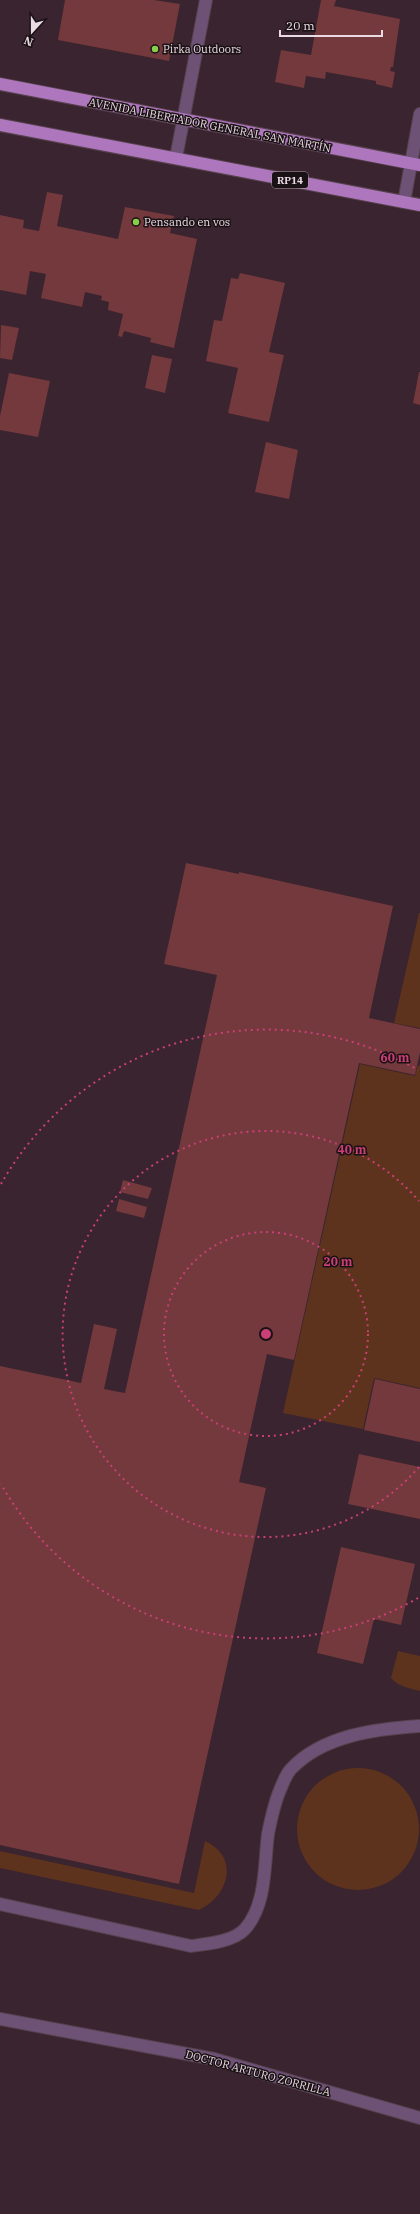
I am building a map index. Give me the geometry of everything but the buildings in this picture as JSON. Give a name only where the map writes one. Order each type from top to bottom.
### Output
[{"type":"main road","name":"AVENIDA LIBERTADOR GENERAL SAN MARTÍN","points":[[0,84],[415,164]]},
{"type":"main road","name":"RP14","points":[[0,125],[420,205]]},
{"type":"street","points":[[176,158],[206,0]]},
{"type":"street","points":[[404,202],[415,164],[420,114]]},
{"type":"street","points":[[0,1904],[191,1946],[219,1943],[244,1930],[257,1908],[266,1868],[268,1835],[274,1805],[290,1770],[301,1759],[318,1748],[340,1740],[362,1733],[420,1726]]},
{"type":"street","name":"DOCTOR ARTURO ZORRILLA","points":[[0,2019],[214,2060],[420,2118]]},
{"type":"shaded area","points":[[420,913],[420,1028],[394,1023]]},
{"type":"shaded area","points":[[360,1064],[415,1076],[418,1065],[420,1066],[420,1388],[374,1378],[363,1429],[283,1413]]},
{"type":"shaded area","points":[[398,1651],[420,1656],[420,1691],[401,1685],[391,1678]]},
{"type":"shaded area","points":[[358,1768],[381,1773],[401,1786],[414,1806],[419,1829],[414,1852],[401,1872],[381,1885],[358,1890],[335,1885],[315,1872],[302,1852],[297,1829],[302,1806],[315,1786],[335,1773]]},
{"type":"shaded area","points":[[205,1841],[216,1848],[223,1857],[226,1866],[226,1876],[218,1896],[199,1910],[0,1868],[0,1851],[194,1893]]},
{"type":"place","name":"Pirka Outdoors","points":[[155,49]]},
{"type":"place","name":"Pensando en vos","points":[[136,222]]}]
